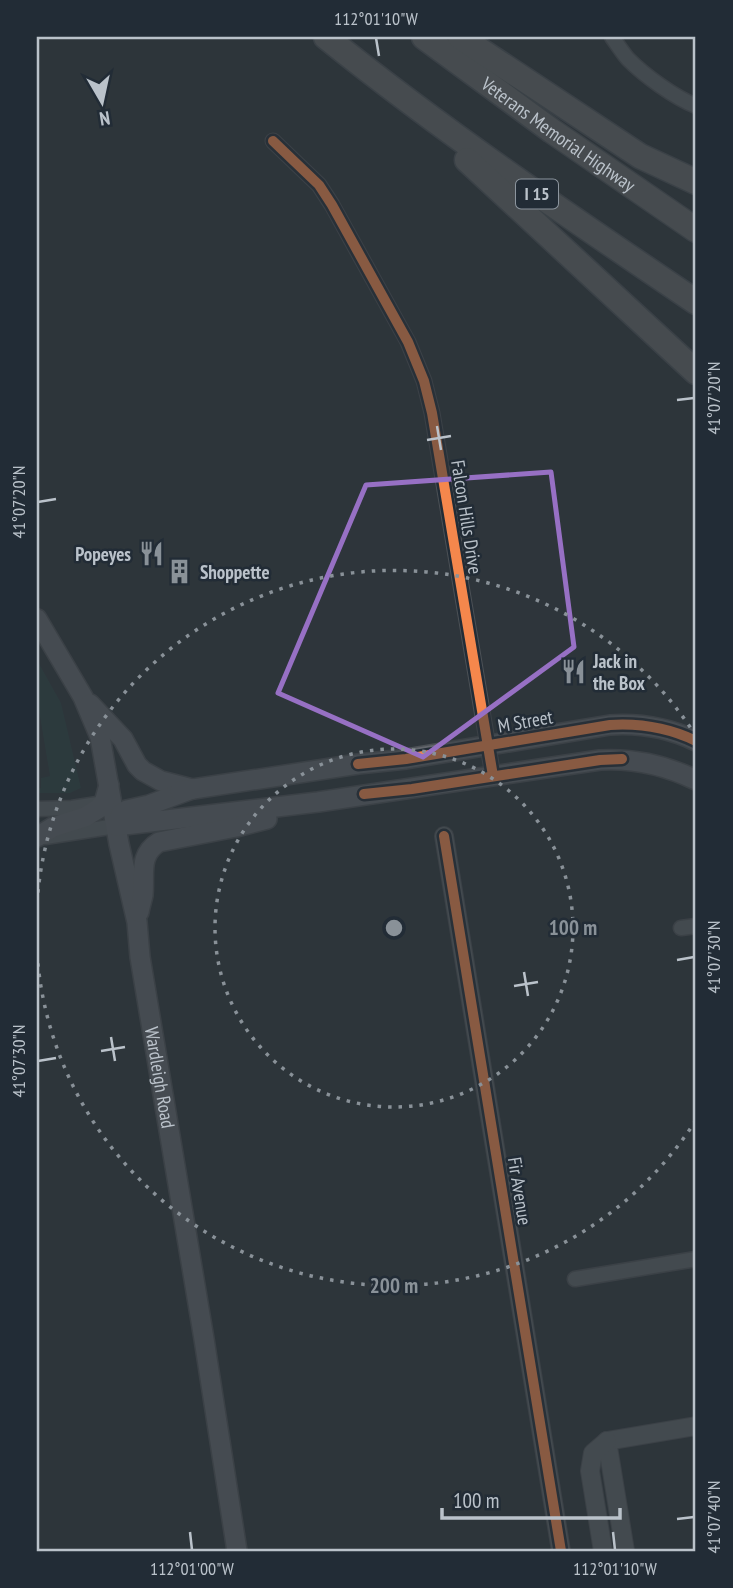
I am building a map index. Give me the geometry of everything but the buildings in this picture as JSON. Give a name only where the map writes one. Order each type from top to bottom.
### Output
[{"type":"highway","name":"I 15","points":[[326,37],[381,81],[561,211],[696,302]]},
{"type":"highway","name":"Veterans Memorial Highway","points":[[424,37],[552,131],[696,230]]},
{"type":"highway","points":[[460,37],[640,156],[696,182]]},
{"type":"highway","points":[[381,81],[696,372]]},
{"type":"main road","name":"Wardleigh Road","points":[[37,619],[83,697],[100,737],[108,797],[136,922],[237,1551]]},
{"type":"main road","points":[[83,697],[104,716],[123,739],[143,771],[161,781],[192,789]]},
{"type":"main road","name":"M Street","points":[[108,797],[192,789],[406,759],[596,726],[646,726],[667,730],[696,741]]},
{"type":"main road","points":[[192,789],[127,810],[121,814],[116,826],[318,802],[615,759],[653,764],[696,780]]},
{"type":"main road","points":[[37,837],[53,827],[92,814],[108,797]]},
{"type":"main road","points":[[136,922],[143,895],[143,862],[154,845],[257,822],[318,802]]},
{"type":"street","points":[[612,37],[628,59],[659,84],[696,106]]},
{"type":"street","name":"Falcon Hills Drive","points":[[273,141],[319,185],[332,205],[408,342],[424,381],[434,426],[493,776]]},
{"type":"street","name":"M Street","points":[[37,809],[72,808],[108,797]]},
{"type":"street","points":[[37,837],[116,826]]},
{"type":"street","name":"Fir Avenue","points":[[444,836],[561,1551]]},
{"type":"street","points":[[681,928],[696,926]]},
{"type":"street","points":[[575,1279],[696,1259]]},
{"type":"street","points":[[603,1551],[590,1471],[593,1453],[607,1441],[696,1426]]},
{"type":"street","points":[[607,1441],[625,1551]]},
{"type":"highlighted area","points":[[551,472],[574,647],[423,757],[278,693],[366,485]]},
{"type":"green space","points":[[37,660],[61,703],[81,788],[70,793],[37,793],[37,789],[41,788],[41,778],[50,776],[37,698]]},
{"type":"cycle path","points":[[273,141],[319,185],[332,205],[408,342],[424,381],[432,413],[493,776]]},
{"type":"cycle path","points":[[358,764],[406,759],[610,725],[655,727],[696,741]]},
{"type":"cycle path","points":[[364,794],[622,759]]},
{"type":"cycle path","points":[[444,836],[561,1551]]},
{"type":"place","name":"Popeyes","points":[[151,554]]},
{"type":"place","name":"Shoppette","points":[[180,572]]},
{"type":"place","name":"Jack in the Box","points":[[573,672]]}]
